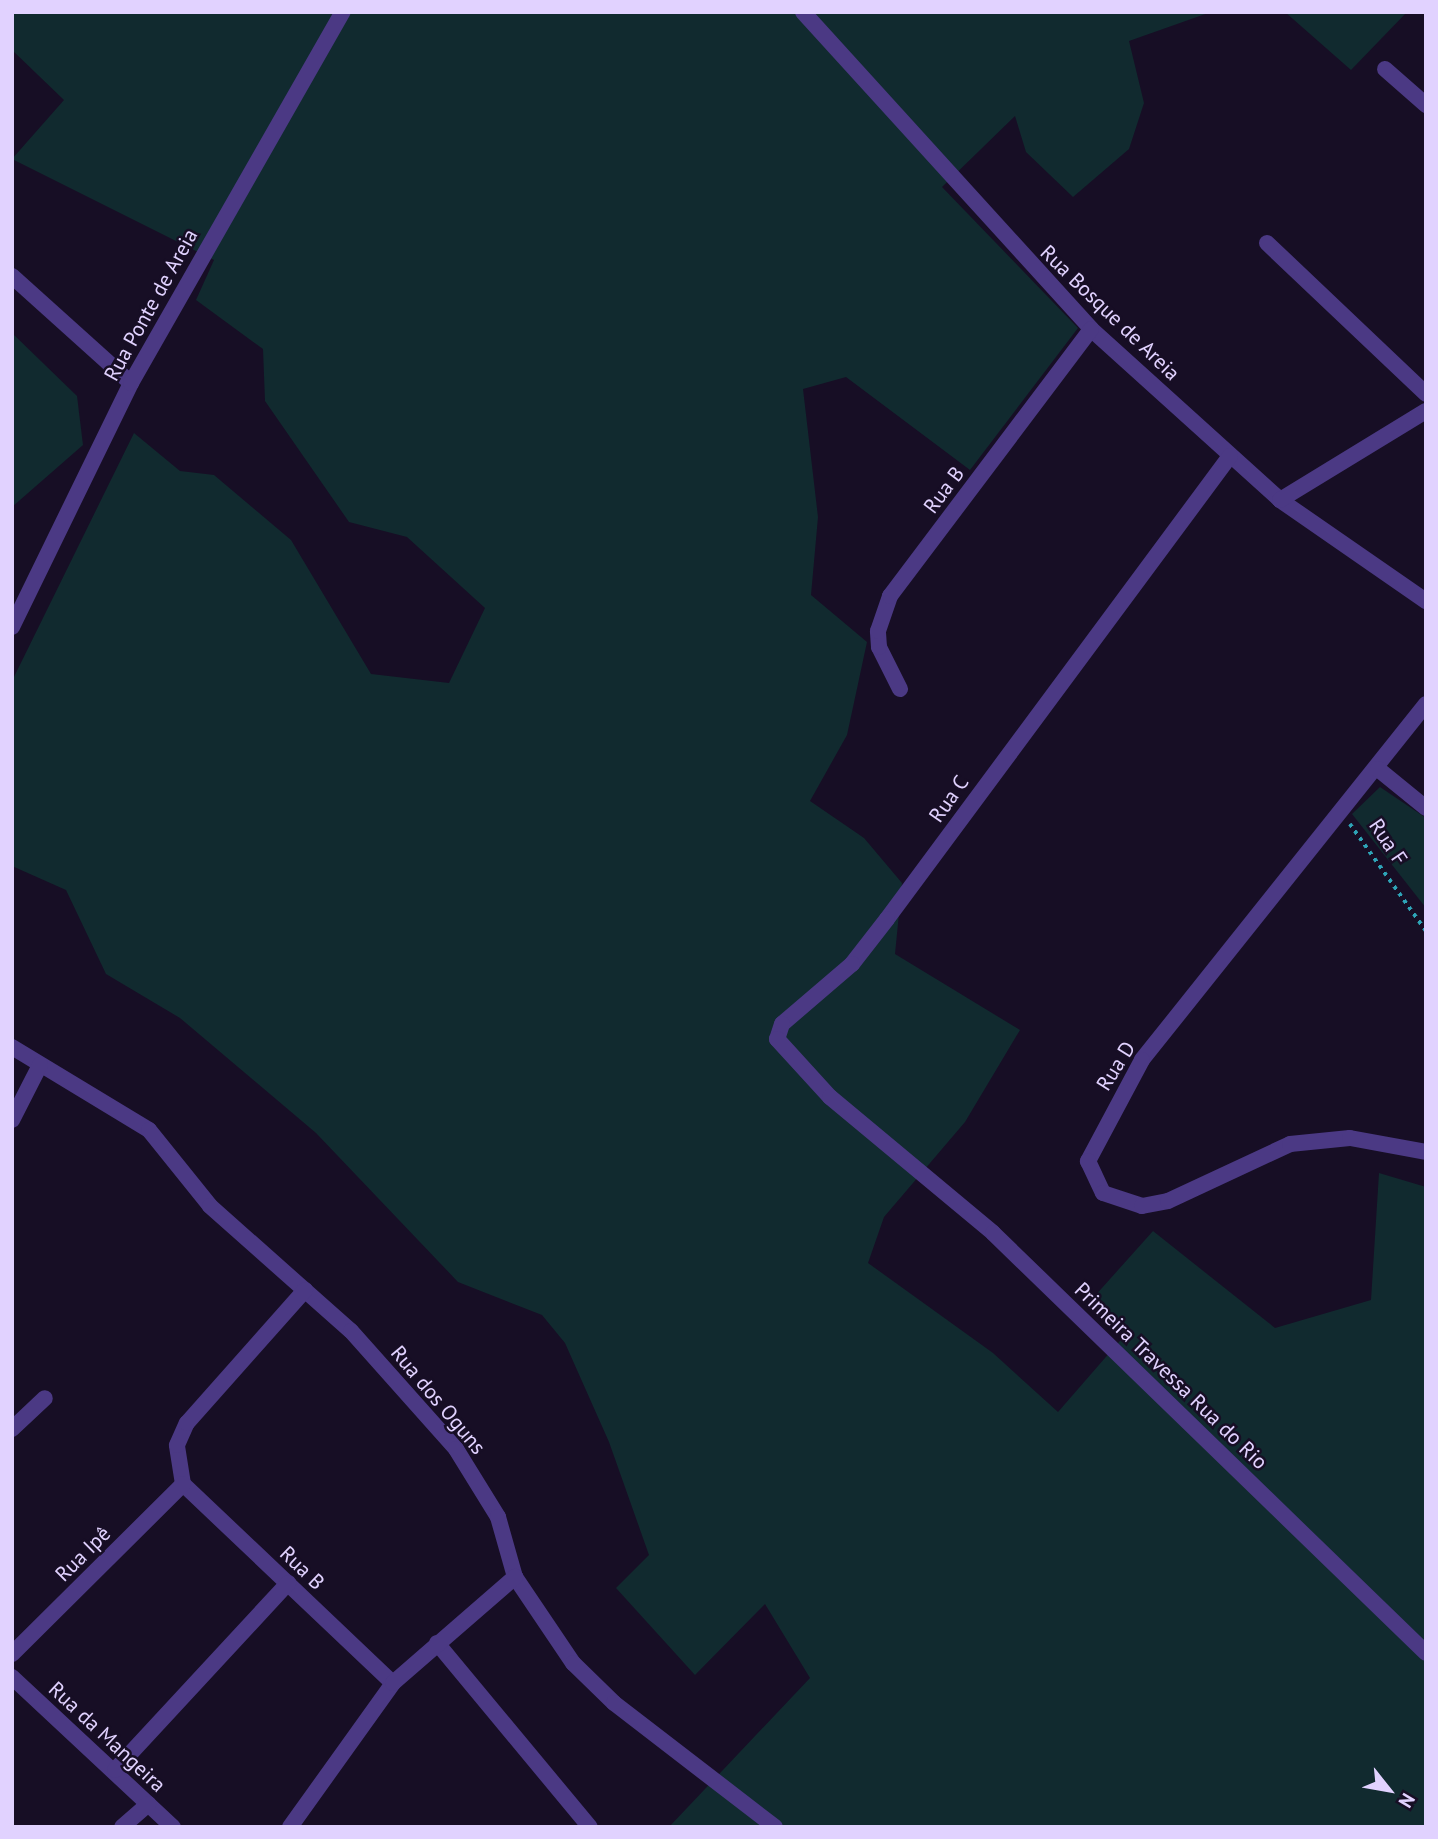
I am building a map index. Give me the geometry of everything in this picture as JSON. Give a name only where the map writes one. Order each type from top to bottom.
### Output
[{"type":"street","name":"Rua Ponte de Areia","points":[[12,627],[131,383],[343,12]]},
{"type":"street","name":"Rua Bosque de Areia","points":[[803,12],[1091,328],[1280,500],[1426,601]]},
{"type":"street","points":[[1385,69],[1426,105]]},
{"type":"street","points":[[1267,243],[1426,394]]},
{"type":"street","points":[[12,276],[131,383]]},
{"type":"street","name":"Rua B","points":[[900,689],[878,631],[890,596],[1091,328]]},
{"type":"street","points":[[1280,500],[1426,411]]},
{"type":"street","name":"Rua C","points":[[880,1137],[783,1048],[779,1028],[859,955],[1230,456]]},
{"type":"street","name":"Rua D","points":[[1426,704],[1378,769],[1341,811],[1142,1060],[1091,1148],[1088,1172],[1114,1201],[1152,1205],[1290,1144],[1350,1138],[1426,1152]]},
{"type":"street","points":[[1378,769],[1426,808]]},
{"type":"street","name":"Rua dos Oguns","points":[[12,1046],[149,1130],[210,1206],[351,1331],[456,1449],[498,1517],[515,1577],[588,1679],[775,1827]]},
{"type":"street","points":[[12,1120],[40,1065]]},
{"type":"street","name":"Primeira Travessa Rua do Rio","points":[[880,1137],[993,1233],[1426,1653]]},
{"type":"street","points":[[183,1484],[177,1445],[187,1423],[305,1290]]},
{"type":"street","points":[[12,1429],[45,1398]]},
{"type":"street","name":"Rua B","points":[[183,1484],[393,1684]]},
{"type":"street","name":"Rua Ipê","points":[[12,1654],[183,1484]]},
{"type":"street","points":[[290,1827],[393,1684],[515,1577]]},
{"type":"street","points":[[115,1770],[288,1583]]},
{"type":"street","points":[[437,1643],[590,1827]]},
{"type":"street","name":"Rua da Mangeira","points":[[12,1677],[115,1770],[173,1827]]},
{"type":"street","points":[[122,1827],[148,1804]]},
{"type":"path","name":"Rua F","points":[[1341,811],[1426,931]]},
{"type":"green space","points":[[12,12],[1211,12],[1129,41],[1144,103],[1129,149],[1073,197],[1026,152],[1015,116],[942,187],[1078,328],[970,470],[846,377],[803,389],[818,517],[811,595],[867,642],[847,735],[810,801],[864,838],[902,883],[895,954],[1020,1030],[965,1122],[884,1217],[868,1263],[993,1353],[1058,1412],[1125,1335],[1093,1298],[1153,1231],[1275,1328],[1371,1300],[1379,1173],[1426,1187],[1426,1827],[669,1827],[810,1678],[765,1604],[695,1675],[616,1588],[649,1555],[609,1442],[565,1343],[542,1315],[458,1282],[316,1133],[180,1018],[106,974],[66,890],[12,866],[12,681],[134,433],[180,471],[214,475],[291,540],[371,674],[449,683],[485,608],[407,537],[349,522],[265,401],[263,349],[196,300],[214,260],[12,159],[64,100],[12,50]]},
{"type":"green space","points":[[1285,12],[1407,12],[1351,70]]},
{"type":"green space","points":[[12,333],[77,396],[83,445],[12,507]]},
{"type":"green space","points":[[1380,787],[1426,818],[1426,908],[1352,814]]}]
